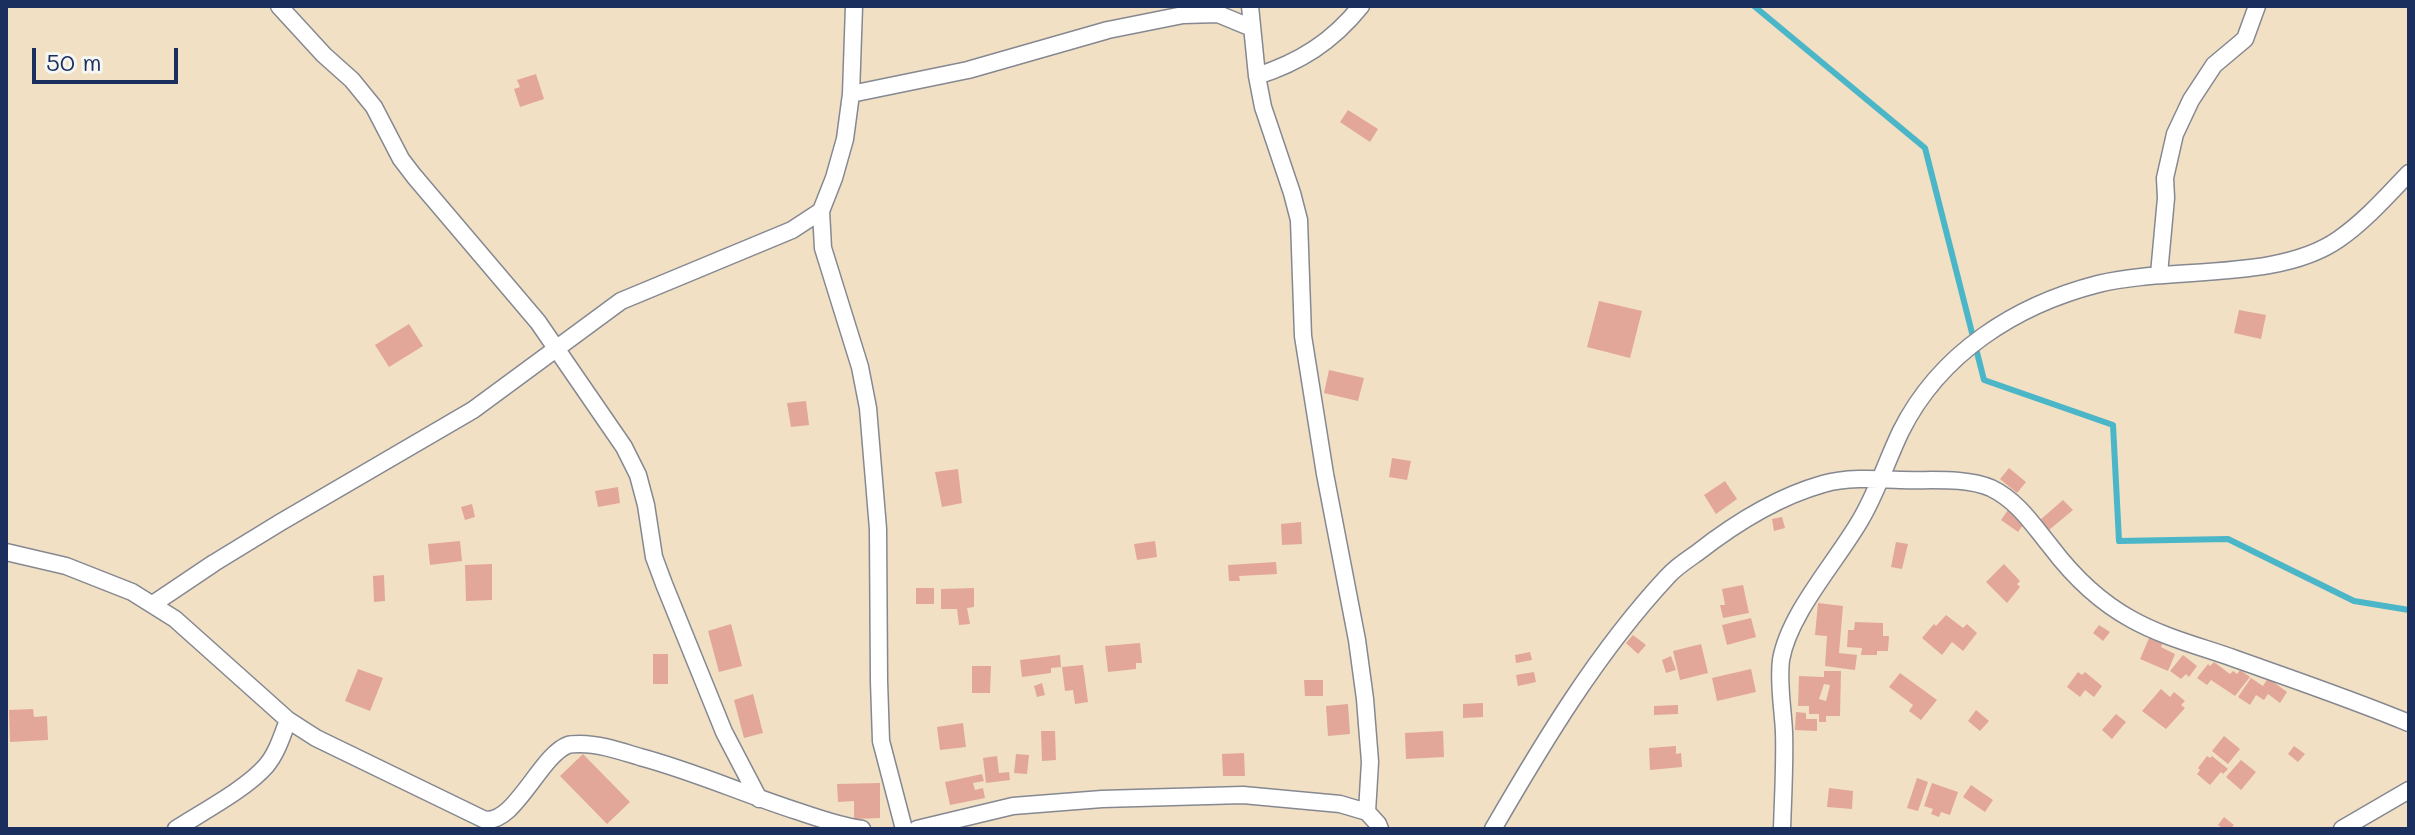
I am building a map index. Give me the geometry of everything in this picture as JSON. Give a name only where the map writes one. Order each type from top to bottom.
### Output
[{"type":"street","points":[[279,6],[367,98],[414,176],[495,270],[610,424],[638,475],[654,557],[664,584],[724,732],[759,799]]},
{"type":"street","points":[[854,6],[851,94],[845,139],[821,211],[823,248],[860,367],[868,408],[878,529],[881,741],[904,829]]},
{"type":"street","points":[[1250,6],[1263,107],[1299,220],[1303,336],[1325,474],[1357,640],[1380,824]]},
{"type":"street","points":[[1257,76],[1284,67],[1316,50],[1361,6]]},
{"type":"street","points":[[2159,274],[2165,178],[2175,134],[2191,100],[2214,65],[2245,39],[2257,6]]},
{"type":"street","points":[[851,94],[968,70],[1108,30],[1183,15],[1218,14],[1252,28]]},
{"type":"street","points":[[1782,829],[1784,737],[1781,662],[1787,638],[1863,517],[1913,409],[1930,387],[1980,337],[2006,319],[2060,295],[2099,284],[2159,274],[2258,266],[2311,253],[2337,241],[2409,173]]},
{"type":"street","points":[[153,604],[281,522],[473,410],[621,301],[792,230],[821,211]]},
{"type":"street","points":[[1493,829],[1553,728],[1625,629],[1670,574],[1729,528],[1788,496],[1826,483],[1879,479],[1957,481],[1994,490],[2030,519],[2052,549],[2092,592],[2131,619],[2158,632],[2409,723]]},
{"type":"street","points":[[6,552],[90,574],[132,592],[199,639],[288,720],[316,738],[490,821],[508,811],[554,755],[567,745],[584,744],[656,761],[759,799],[832,823],[862,829]]},
{"type":"street","points":[[176,829],[238,789],[264,768],[276,750],[288,720]]},
{"type":"street","points":[[2342,829],[2409,790]]},
{"type":"street","points":[[917,829],[1013,806],[1116,798],[1243,795],[1340,804],[1380,824]]},
{"type":"building","points":[[536,74],[544,99],[520,107],[514,89],[520,87],[517,80]]},
{"type":"building","points":[[1348,110],[1378,129],[1370,142],[1340,122]]},
{"type":"building","points":[[1599,301],[1642,311],[1630,358],[1587,347]]},
{"type":"building","points":[[2239,310],[2266,315],[2261,339],[2234,333]]},
{"type":"building","points":[[409,324],[423,346],[389,367],[375,345]]},
{"type":"building","points":[[1329,370],[1364,378],[1358,401],[1324,393]]},
{"type":"building","points":[[806,401],[809,425],[791,427],[787,403]]},
{"type":"building","points":[[1392,458],[1411,461],[1407,480],[1389,477]]},
{"type":"building","points":[[2009,468],[2026,482],[2017,493],[2000,479]]},
{"type":"building","points":[[958,469],[962,503],[942,507],[935,472]]},
{"type":"building","points":[[1725,481],[1737,499],[1716,514],[1704,495]]},
{"type":"building","points":[[618,487],[620,503],[598,507],[595,491]]},
{"type":"building","points":[[2063,500],[2073,510],[2049,530],[2040,520]]},
{"type":"building","points":[[472,504],[475,517],[465,520],[461,507]]},
{"type":"building","points":[[2008,510],[2025,522],[2018,532],[2001,520]]},
{"type":"building","points":[[1782,517],[1785,528],[1774,531],[1772,519]]},
{"type":"building","points":[[1301,522],[1302,544],[1282,545],[1281,524]]},
{"type":"building","points":[[460,541],[462,561],[430,565],[428,544]]},
{"type":"building","points":[[1155,541],[1157,557],[1137,560],[1134,544]]},
{"type":"building","points":[[1896,542],[1908,544],[1902,569],[1891,567]]},
{"type":"building","points":[[1276,562],[1277,574],[1239,576],[1240,581],[1229,581],[1228,565]]},
{"type":"building","points":[[492,564],[492,600],[466,601],[465,565]]},
{"type":"building","points":[[2004,564],[2020,581],[2017,584],[2020,587],[2007,603],[1986,582]]},
{"type":"building","points":[[384,575],[385,601],[374,602],[373,576]]},
{"type":"building","points":[[1743,585],[1749,613],[1723,618],[1720,605],[1725,605],[1722,589]]},
{"type":"building","points":[[916,588],[934,588],[934,604],[916,604]]},
{"type":"building","points":[[974,588],[974,607],[967,608],[970,624],[959,625],[957,609],[941,609],[941,589]]},
{"type":"building","points":[[1818,603],[1843,606],[1839,653],[1857,655],[1855,670],[1825,666],[1827,636],[1815,635]]},
{"type":"building","points":[[1946,615],[1963,628],[1967,624],[1977,633],[1963,651],[1952,642],[1942,655],[1922,638]]},
{"type":"building","points":[[1751,618],[1756,637],[1727,645],[1722,625]]},
{"type":"building","points":[[1855,622],[1883,623],[1883,636],[1889,636],[1888,651],[1861,655],[1862,648],[1847,647],[1848,630],[1854,630]]},
{"type":"building","points":[[731,624],[742,666],[719,672],[708,631]]},
{"type":"building","points":[[2099,625],[2110,632],[2103,641],[2093,633]]},
{"type":"building","points":[[1633,635],[1646,645],[1638,654],[1626,643]]},
{"type":"building","points":[[2150,636],[2163,642],[2161,647],[2175,654],[2168,671],[2140,659]]},
{"type":"building","points":[[1140,643],[1142,663],[1136,663],[1136,669],[1108,672],[1105,646]]},
{"type":"building","points":[[1701,644],[1708,673],[1680,680],[1673,651]]},
{"type":"building","points":[[1530,652],[1532,660],[1516,663],[1515,655]]},
{"type":"building","points":[[653,654],[668,654],[668,684],[653,684]]},
{"type":"building","points":[[1060,655],[1061,667],[1051,668],[1051,673],[1022,677],[1020,660]]},
{"type":"building","points":[[2183,655],[2197,666],[2189,677],[2186,674],[2181,679],[2170,671]]},
{"type":"building","points":[[1671,656],[1676,670],[1666,673],[1662,660]]},
{"type":"building","points":[[2214,662],[2230,674],[2233,671],[2237,674],[2240,670],[2250,677],[2235,696],[2211,680],[2207,685],[2197,678],[2208,664],[2210,666]]},
{"type":"building","points":[[1083,665],[1088,702],[1075,704],[1073,690],[1065,691],[1062,667]]},
{"type":"building","points":[[972,666],[991,666],[990,693],[972,693]]},
{"type":"building","points":[[358,669],[383,678],[370,711],[345,701]]},
{"type":"building","points":[[1751,669],[1756,692],[1717,701],[1712,678]]},
{"type":"building","points":[[1824,671],[1841,671],[1840,716],[1826,716],[1826,722],[1819,722],[1819,714],[1809,714],[1809,706],[1798,706],[1799,676],[1824,677]],"holes":[[[1824,684],[1830,685],[1826,701],[1819,699]]]},
{"type":"building","points":[[1534,672],[1536,682],[1518,686],[1516,675]]},
{"type":"building","points":[[2078,672],[2082,675],[2085,672],[2102,686],[2094,697],[2085,690],[2080,697],[2067,687]]},
{"type":"building","points":[[1900,673],[1937,700],[1921,720],[1909,711],[1913,705],[1889,687]]},
{"type":"building","points":[[2251,678],[2263,686],[2268,678],[2287,692],[2280,703],[2268,694],[2264,700],[2256,695],[2250,705],[2238,697]]},
{"type":"building","points":[[1304,680],[1323,680],[1323,696],[1305,696]]},
{"type":"building","points":[[1042,683],[1045,695],[1037,697],[1034,686]]},
{"type":"building","points":[[2161,689],[2170,697],[2174,692],[2185,701],[2181,705],[2185,708],[2166,729],[2142,711]]},
{"type":"building","points":[[753,694],[763,733],[744,738],[734,700]]},
{"type":"building","points":[[1483,703],[1483,717],[1463,718],[1463,704]]},
{"type":"building","points":[[1348,704],[1350,734],[1328,736],[1326,706]]},
{"type":"building","points":[[1678,705],[1678,714],[1654,715],[1654,706]]},
{"type":"building","points":[[33,709],[34,717],[47,716],[48,740],[10,742],[9,710]]},
{"type":"building","points":[[1976,710],[1989,721],[1980,731],[1968,721]]},
{"type":"building","points":[[1796,712],[1806,713],[1806,719],[1817,719],[1817,731],[1795,730]]},
{"type":"building","points":[[2116,714],[2126,722],[2112,739],[2102,730]]},
{"type":"building","points":[[963,723],[966,747],[940,750],[937,727]]},
{"type":"building","points":[[1041,731],[1055,731],[1056,760],[1042,761]]},
{"type":"building","points":[[1443,731],[1444,757],[1406,759],[1405,733]]},
{"type":"building","points":[[2224,736],[2240,749],[2228,764],[2212,751]]},
{"type":"building","points":[[1676,746],[1676,754],[1681,753],[1682,767],[1650,770],[1649,748]]},
{"type":"building","points":[[2294,746],[2305,754],[2298,762],[2288,754]]},
{"type":"building","points":[[1244,753],[1245,776],[1223,776],[1222,754]]},
{"type":"building","points":[[583,754],[630,802],[607,824],[560,776]]},
{"type":"building","points":[[1016,754],[1029,755],[1027,774],[1014,773]]},
{"type":"building","points":[[997,756],[999,773],[1009,772],[1010,780],[986,783],[983,758]]},
{"type":"building","points":[[2207,756],[2212,756],[2228,769],[2223,774],[2221,772],[2210,785],[2197,774]]},
{"type":"building","points":[[2241,760],[2256,772],[2241,790],[2226,777]]},
{"type":"building","points":[[982,774],[984,781],[973,783],[975,790],[983,788],[985,798],[950,805],[945,782]]},
{"type":"building","points":[[1917,778],[1928,782],[1918,811],[1907,808]]},
{"type":"building","points":[[880,783],[880,818],[854,819],[854,801],[838,802],[837,784]]},
{"type":"building","points":[[1932,783],[1958,792],[1950,815],[1941,812],[1939,817],[1931,814],[1933,809],[1924,806]]},
{"type":"building","points":[[1971,785],[1993,800],[1985,812],[1963,797]]},
{"type":"building","points":[[1829,788],[1853,791],[1852,809],[1827,807]]},
{"type":"building","points":[[2224,817],[2234,825],[2230,829],[2218,825]]},
{"type":"waterway","points":[[1754,6],[1925,148],[1984,380],[2113,425],[2119,541],[2228,539],[2354,601],[2409,610]]}]
